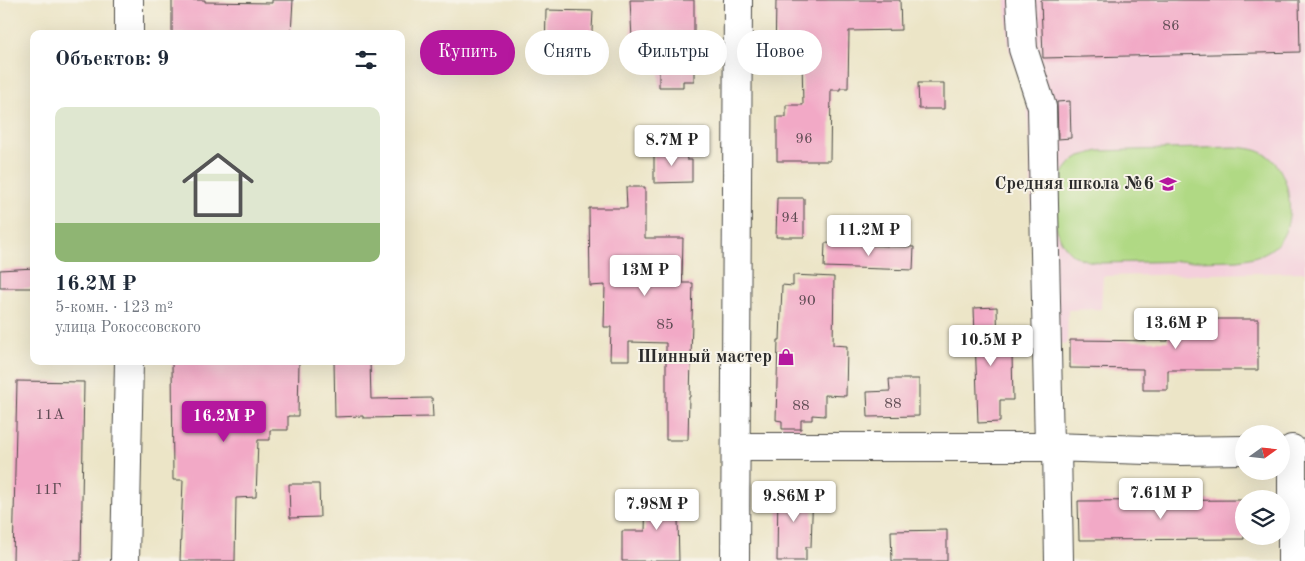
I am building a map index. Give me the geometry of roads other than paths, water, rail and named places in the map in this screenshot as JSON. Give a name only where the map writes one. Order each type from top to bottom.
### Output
[{"type":"street","points":[[129,0],[129,30]]},
{"type":"street","points":[[735,561],[738,0]]},
{"type":"street","points":[[1020,0],[1023,49],[1042,106],[1058,561]]},
{"type":"street","points":[[125,561],[129,365]]},
{"type":"street","points":[[736,447],[1053,447],[1180,451],[1235,450]]},
{"type":"street","points":[[1292,561],[1293,449]]},
{"type":"place","name":"Средняя школа №6","points":[[1168,184]]},
{"type":"place","name":"Шинный мастер","points":[[786,357]]}]
